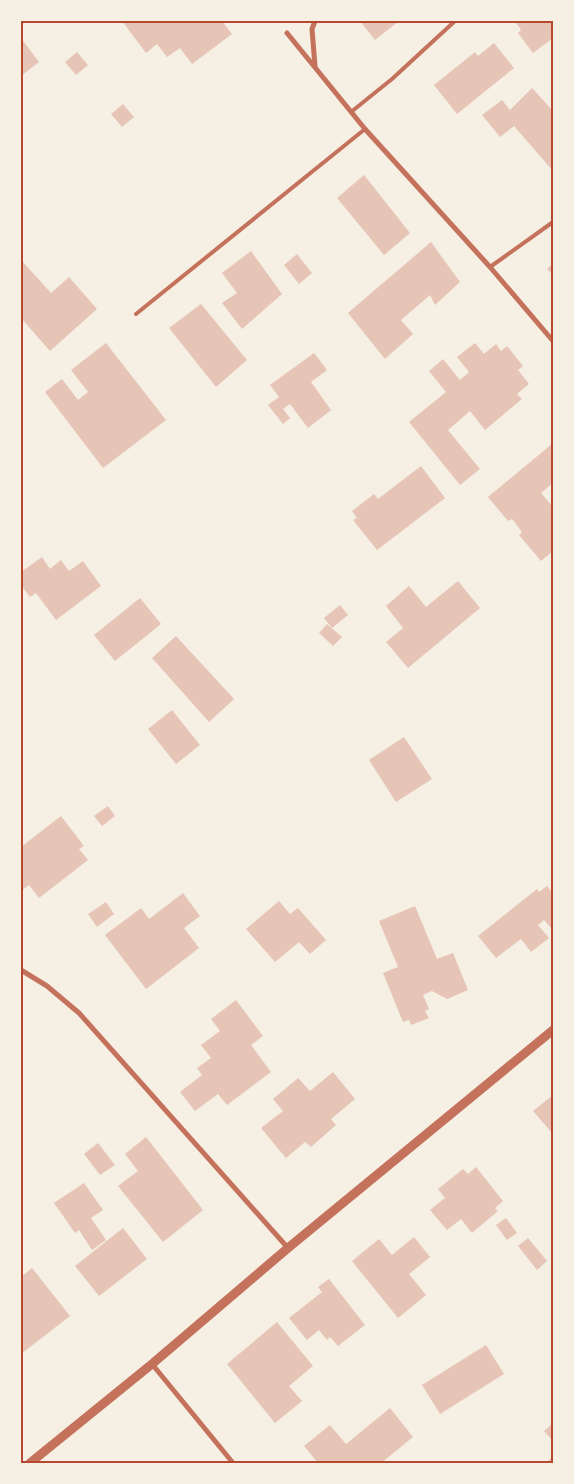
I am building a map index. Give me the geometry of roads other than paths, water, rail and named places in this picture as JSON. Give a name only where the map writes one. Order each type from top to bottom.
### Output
[{"type":"street","points":[[314,21],[312,29],[315,67]]},
{"type":"street","points":[[287,32],[365,129],[490,267],[553,341]]},
{"type":"street","points":[[21,970],[47,986],[79,1013],[288,1248]]},
{"type":"street","points":[[30,1463],[152,1364],[288,1248],[553,1030]]},
{"type":"street","points":[[152,1364],[233,1463]]},
{"type":"lane","points":[[351,112],[392,80],[454,21]]},
{"type":"lane","points":[[136,314],[365,129]]},
{"type":"lane","points":[[490,267],[553,222]]}]
